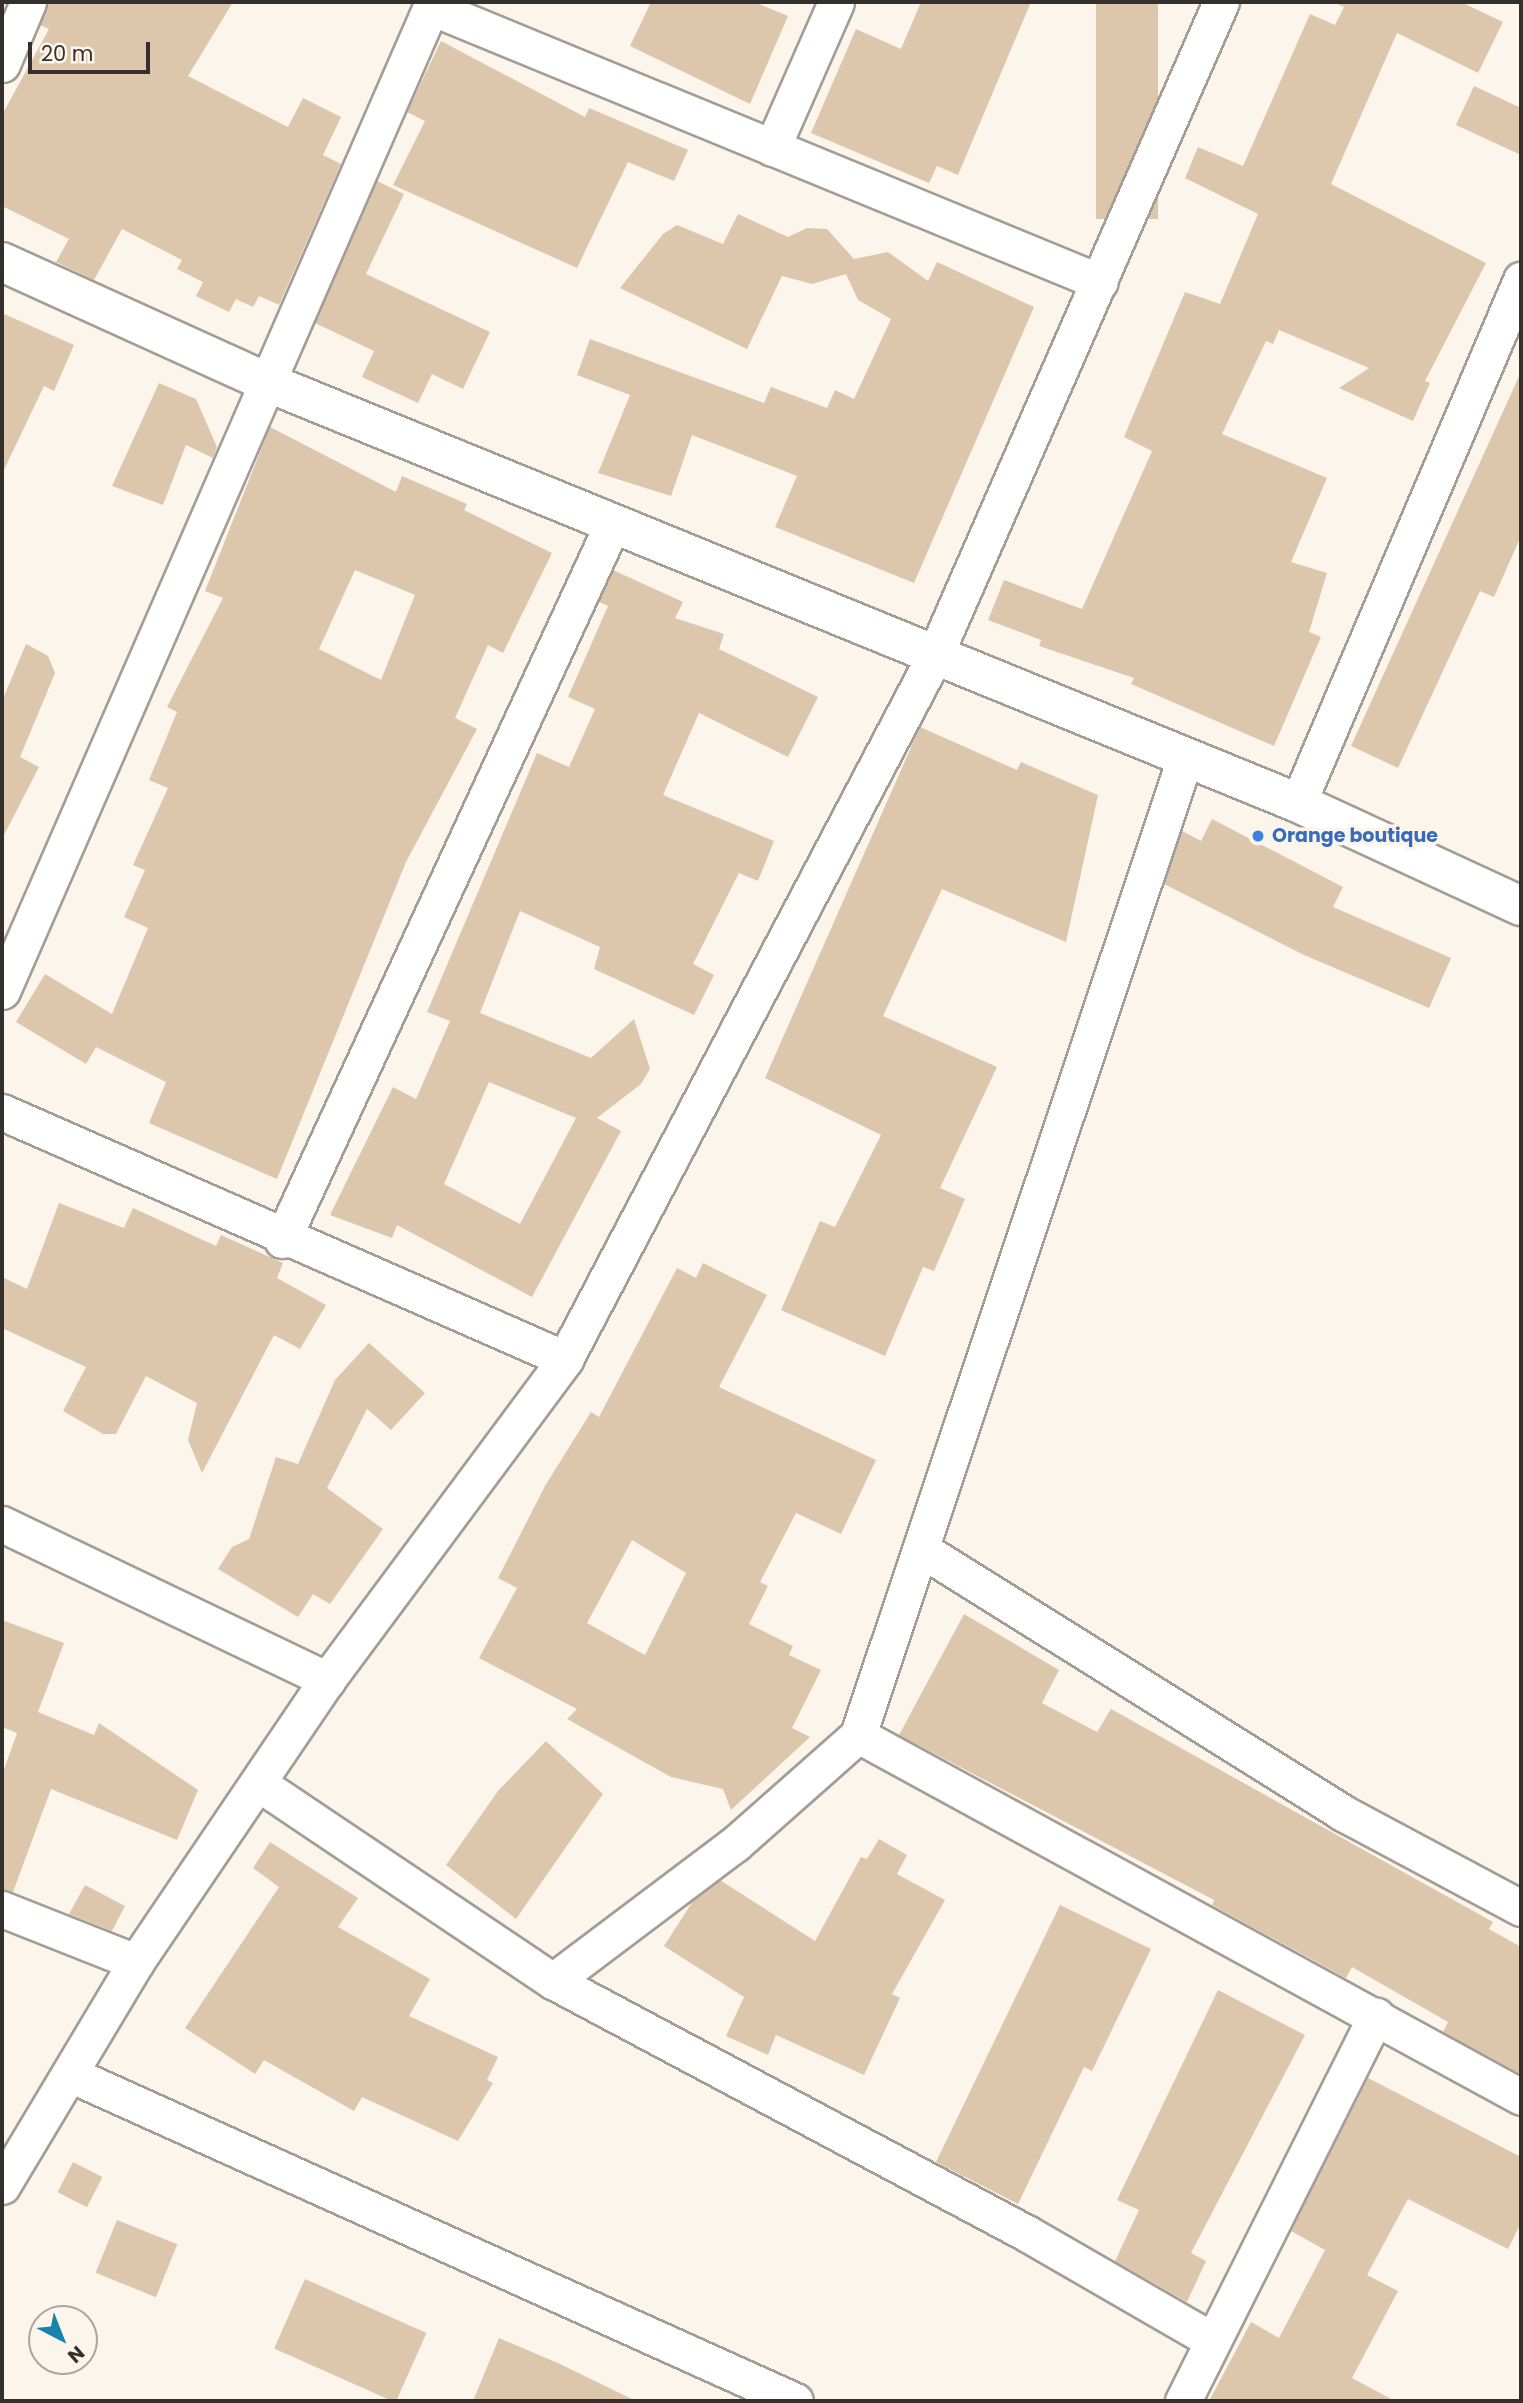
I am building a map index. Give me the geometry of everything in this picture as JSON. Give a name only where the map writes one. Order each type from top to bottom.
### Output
[{"type":"highway","points":[[2,262],[264,381],[934,657],[1298,803],[1521,906]]},
{"type":"street","points":[[2,64],[29,2]]},
{"type":"street","points":[[772,148],[836,2]]},
{"type":"street","points":[[2,2186],[72,2075],[136,1962],[327,1680],[565,1359],[934,657],[1221,2]]},
{"type":"street","points":[[2,991],[264,381],[432,5],[1100,282]]},
{"type":"street","points":[[1298,803],[1521,280]]},
{"type":"street","points":[[282,1240],[612,525]]},
{"type":"street","points":[[553,1981],[735,1844],[858,1735],[924,1551],[1185,758]]},
{"type":"street","points":[[2,1112],[282,1240],[565,1359]]},
{"type":"street","points":[[2,1524],[327,1680]]},
{"type":"street","points":[[924,1551],[1341,1812],[1521,1908]]},
{"type":"street","points":[[858,1735],[1521,2097]]},
{"type":"street","points":[[258,1783],[553,1981],[1028,2234],[1210,2339]]},
{"type":"street","points":[[2,1909],[136,1962]]},
{"type":"street","points":[[1183,2401],[1210,2339],[1376,2016]]},
{"type":"street","points":[[72,2075],[795,2401]]},
{"type":"building","points":[[48,2],[233,2],[188,76],[288,127],[303,98],[341,117],[323,155],[341,164],[279,305],[259,296],[253,307],[236,299],[229,312],[196,296],[203,282],[177,269],[182,260],[122,229],[94,280],[56,262],[69,239],[2,206],[2,115],[49,29],[40,25]]},
{"type":"building","points":[[651,2],[754,2],[788,16],[750,104],[630,46]]},
{"type":"building","points":[[921,2],[1031,2],[958,175],[937,166],[929,183],[811,133],[856,29],[901,49]]},
{"type":"building","points":[[1096,2],[1158,2],[1158,219],[1096,219]]},
{"type":"building","points":[[1333,2],[1461,2],[1503,22],[1478,73],[1397,33],[1331,184],[1486,263],[1425,381],[1430,383],[1413,421],[1339,388],[1369,368],[1279,330],[1273,344],[1266,341],[1222,434],[1327,478],[1291,562],[1327,573],[1309,632],[1321,637],[1274,746],[1131,684],[1134,678],[1039,646],[1041,640],[988,620],[1004,580],[1082,609],[1152,451],[1124,437],[1185,292],[1220,304],[1258,214],[1185,178],[1198,147],[1243,166],[1310,14],[1335,25],[1344,7]]},
{"type":"building","points":[[441,41],[585,117],[589,108],[688,150],[674,181],[628,162],[577,268],[393,185],[425,121],[407,112]]},
{"type":"building","points":[[1474,86],[1521,108],[1521,155],[1456,125]]},
{"type":"building","points":[[377,181],[404,194],[366,274],[490,332],[463,389],[432,374],[418,403],[362,377],[374,351],[315,323]]},
{"type":"building","points":[[738,214],[788,237],[807,228],[827,229],[854,259],[888,252],[928,281],[937,262],[1034,307],[914,583],[775,527],[797,476],[692,435],[671,496],[598,473],[630,395],[577,375],[590,339],[764,403],[771,387],[827,408],[835,390],[854,399],[891,319],[858,300],[846,274],[812,284],[782,276],[747,349],[620,288],[663,234],[677,225],[723,244]]},
{"type":"building","points":[[2,313],[74,345],[54,391],[44,386],[2,474]]},
{"type":"building","points":[[1521,372],[1521,536],[1494,597],[1480,591],[1398,768],[1351,746]]},
{"type":"building","points":[[159,383],[196,399],[217,447],[213,458],[186,445],[163,505],[112,486]]},
{"type":"building","points":[[270,427],[396,492],[402,476],[467,504],[464,510],[552,553],[503,653],[488,645],[455,718],[477,729],[406,862],[277,1179],[149,1123],[166,1082],[96,1047],[86,1064],[16,1022],[45,974],[112,1014],[148,928],[124,917],[145,870],[133,865],[168,788],[149,780],[177,712],[167,707],[223,598],[205,591]],"holes":[[[355,570],[415,595],[381,680],[319,649]]]},
{"type":"building","points":[[613,570],[683,602],[675,618],[724,634],[719,649],[818,697],[788,757],[699,713],[663,795],[774,841],[758,881],[739,873],[693,964],[714,975],[694,1015],[594,969],[600,947],[520,911],[480,1013],[591,1058],[634,1019],[650,1069],[641,1084],[597,1118],[621,1131],[532,1297],[397,1225],[392,1238],[330,1215],[393,1087],[416,1099],[450,1021],[427,1012],[537,753],[569,767],[595,709],[568,697],[608,606],[599,602]],"holes":[[[489,1082],[576,1118],[520,1224],[444,1184]]]},
{"type":"building","points":[[26,644],[48,656],[55,673],[20,757],[39,767],[2,839],[2,701]]},
{"type":"building","points":[[920,727],[1017,770],[1021,762],[1098,795],[1066,942],[942,889],[883,1016],[997,1067],[940,1188],[965,1199],[934,1271],[923,1267],[885,1356],[781,1310],[820,1221],[835,1227],[881,1135],[765,1078]]},
{"type":"building","points":[[1212,819],[1343,887],[1333,907],[1451,958],[1429,1008],[1304,955],[1164,884],[1182,831],[1201,841]]},
{"type":"building","points":[[59,1203],[124,1228],[133,1208],[216,1246],[221,1235],[283,1263],[277,1278],[326,1305],[300,1349],[274,1335],[202,1473],[188,1440],[197,1403],[146,1376],[116,1434],[103,1434],[63,1411],[86,1367],[2,1328],[2,1277],[27,1289]]},
{"type":"building","points":[[703,1263],[767,1295],[719,1387],[876,1460],[841,1534],[796,1513],[760,1582],[768,1586],[749,1624],[793,1646],[789,1655],[821,1670],[792,1728],[810,1737],[731,1810],[723,1789],[671,1777],[567,1719],[577,1709],[479,1658],[517,1588],[498,1578],[545,1486],[591,1412],[599,1417],[677,1268],[696,1278]],"holes":[[[632,1540],[686,1573],[645,1655],[587,1623]]]},
{"type":"building","points":[[369,1343],[425,1393],[391,1430],[367,1409],[327,1488],[383,1529],[330,1604],[313,1594],[298,1617],[218,1569],[232,1547],[249,1539],[276,1457],[298,1464],[335,1380]]},
{"type":"building","points":[[964,1614],[1059,1670],[1042,1703],[1097,1732],[1111,1709],[1493,1922],[1489,1929],[1521,1947],[1521,2074],[1443,2032],[1448,2022],[1352,1967],[1346,1978],[1212,1905],[1214,1900],[899,1735]]},
{"type":"building","points":[[2,1620],[64,1643],[38,1712],[94,1735],[99,1723],[198,1790],[177,1840],[51,1789],[13,1892],[2,1889],[2,1775],[17,1733],[2,1727]]},
{"type":"building","points":[[546,1741],[603,1794],[516,1919],[446,1865],[498,1791]]},
{"type":"building","points":[[879,1839],[907,1855],[897,1874],[945,1900],[892,1994],[900,1998],[864,2075],[776,2035],[768,2055],[726,2036],[744,1997],[664,1946],[693,1901],[720,1880],[815,1941],[861,1857],[867,1859]]},
{"type":"building","points":[[270,1842],[358,1898],[338,1927],[430,1979],[409,2016],[498,2057],[487,2080],[493,2083],[458,2141],[362,2097],[354,2111],[264,2060],[255,2074],[185,2028],[279,1887],[253,1868]]},
{"type":"building","points":[[85,1885],[125,1906],[112,1931],[69,1914]]},
{"type":"building","points":[[1060,1905],[1151,1949],[1092,2071],[1084,2067],[1018,2204],[936,2162]]},
{"type":"building","points":[[1218,1990],[1305,2035],[1191,2253],[1206,2261],[1187,2302],[1115,2261],[1139,2210],[1117,2200]]},
{"type":"building","points":[[1368,2078],[1521,2157],[1521,2223],[1508,2249],[1408,2199],[1367,2275],[1398,2291],[1352,2378],[1395,2401],[1209,2401],[1251,2322],[1279,2338],[1325,2250],[1291,2231]]},
{"type":"building","points":[[73,2162],[102,2177],[87,2207],[58,2192]]},
{"type":"building","points":[[117,2220],[177,2244],[156,2297],[96,2273]]},
{"type":"building","points":[[305,2279],[427,2333],[396,2401],[274,2348]]},
{"type":"building","points":[[499,2338],[560,2364],[636,2401],[473,2401]]},
{"type":"place","name":"Orange boutique","points":[[1258,836]]}]
